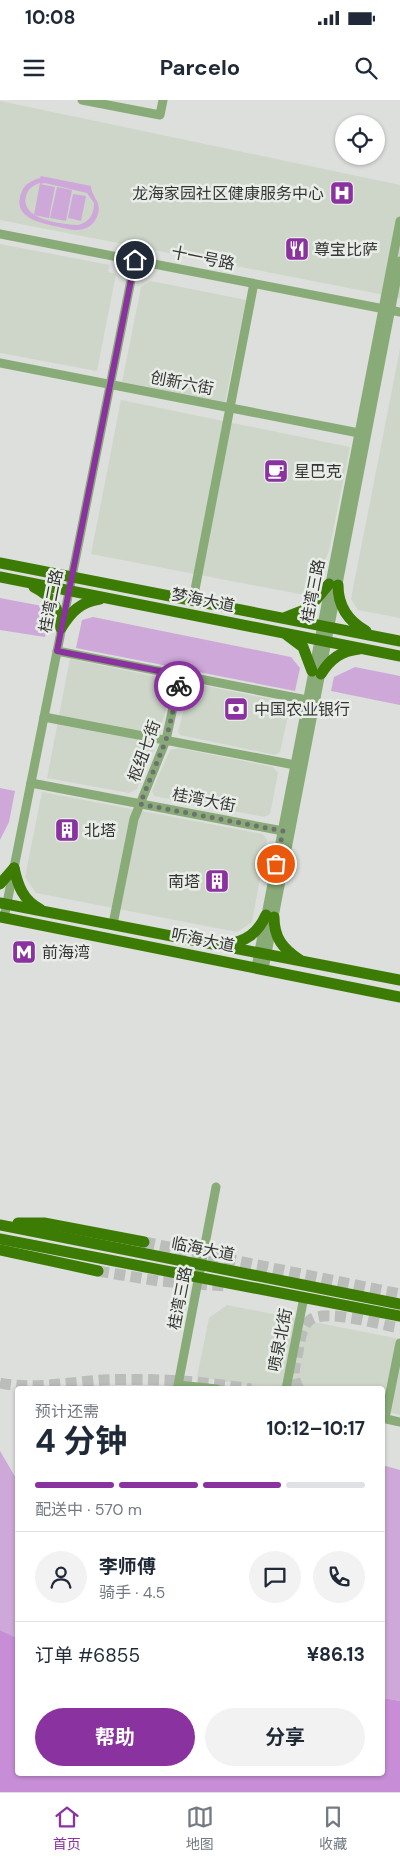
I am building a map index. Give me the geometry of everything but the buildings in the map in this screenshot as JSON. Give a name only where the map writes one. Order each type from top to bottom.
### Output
[{"type":"main road","name":"梦海大道","points":[[0,563],[400,641]]},
{"type":"main road","name":"梦海大道","points":[[0,577],[400,656]]},
{"type":"main road","points":[[26,582],[41,590],[53,601],[58,611],[61,628]]},
{"type":"main road","points":[[282,617],[293,616],[309,608],[334,584],[347,616],[372,635]]},
{"type":"main road","points":[[61,628],[71,612],[81,605],[90,601],[109,599]]},
{"type":"main road","points":[[279,631],[294,639],[303,647],[316,673],[338,655],[353,650],[368,649]]},
{"type":"main road","points":[[0,884],[14,868]]},
{"type":"main road","points":[[14,868],[17,882],[26,899],[46,912]]},
{"type":"main road","name":"听海大道","points":[[4,903],[222,945],[304,963],[400,980]]},
{"type":"main road","points":[[222,945],[237,943],[255,933],[270,916]]},
{"type":"main road","points":[[270,916],[279,941],[304,963]]},
{"type":"main road","name":"听海大道","points":[[2,918],[400,997]]},
{"type":"main road","points":[[0,1225],[44,1223],[144,1242]]},
{"type":"main road","name":"临海大道","points":[[0,1225],[400,1304]]},
{"type":"main road","name":"临海大道","points":[[0,1239],[400,1316]]},
{"type":"main road","points":[[0,1250],[98,1271]]},
{"type":"street","points":[[82,100],[160,115],[163,100]]},
{"type":"street","name":"桂湾三路","points":[[334,584],[359,433],[391,310],[389,296],[400,221]]},
{"type":"street","name":"十一号路","points":[[0,234],[391,310]]},
{"type":"street","points":[[0,238],[400,316]]},
{"type":"street","name":"桂湾二路","points":[[2,918],[4,903],[14,868],[135,260]]},
{"type":"street","name":"桂湾三路","points":[[389,296],[400,261]]},
{"type":"street","points":[[193,600],[253,288]]},
{"type":"street","name":"创新六街","points":[[0,363],[111,381],[230,408],[359,433]]},
{"type":"street","name":"桂湾三路","points":[[260,968],[369,399]]},
{"type":"street","points":[[57,651],[307,700]]},
{"type":"street","name":"桂湾三路","points":[[270,916],[283,831],[307,700],[316,673]]},
{"type":"street","name":"枢纽七街","points":[[113,924],[130,837],[140,804],[166,740],[180,675]]},
{"type":"street","points":[[44,717],[295,765]]},
{"type":"street","name":"桂湾大街","points":[[31,783],[283,831]]},
{"type":"street","name":"桂湾三路","points":[[188,1386],[178,1385],[216,1187]]},
{"type":"street","name":"喷泉北街","points":[[287,1386],[304,1298]]},
{"type":"street","points":[[385,1413],[400,1343]]},
{"type":"street","points":[[385,1418],[400,1422]]},
{"type":"shaded area","points":[[0,101],[400,185],[400,298],[0,220]]},
{"type":"shaded area","points":[[41,176],[91,186],[99,206],[98,214],[93,222],[83,229],[72,230],[29,218],[20,207],[19,200],[25,186]],"holes":[[[40,183],[34,214],[29,211],[26,204],[26,196],[31,188]],[[45,183],[87,193],[94,203],[90,217],[78,225],[53,222],[35,215],[49,218],[55,187],[40,184]]]},
{"type":"shaded area","points":[[57,187],[72,190],[66,221],[50,218]]},
{"type":"shaded area","points":[[73,194],[86,196],[81,221],[68,218]]},
{"type":"shaded area","points":[[0,244],[110,265],[108,272],[116,274],[97,371],[0,353]]},
{"type":"shaded area","points":[[151,281],[246,300],[225,402],[122,382],[141,287]]},
{"type":"shaded area","points":[[400,349],[400,618],[358,610],[351,599]]},
{"type":"shaded area","points":[[121,400],[350,447],[329,551],[310,596],[91,554]]},
{"type":"shaded area","points":[[0,598],[42,606],[49,616],[45,637],[0,630]]},
{"type":"shaded area","points":[[93,617],[291,657],[300,668],[295,691],[76,648],[82,620]]},
{"type":"shaded area","points":[[70,659],[168,679],[173,685],[156,744],[137,789],[129,793],[47,778]]},
{"type":"shaded area","points":[[355,667],[400,676],[400,705],[331,691],[334,677]]},
{"type":"shaded area","points":[[196,684],[285,702],[290,707],[280,752],[275,755],[180,735],[178,732],[190,687]]},
{"type":"shaded area","points":[[178,748],[273,767],[278,773],[270,814],[264,817],[154,796],[152,791],[170,750]]},
{"type":"shaded area","points":[[0,788],[15,791],[9,822],[0,840]]},
{"type":"shaded area","points":[[42,792],[263,834],[267,840],[252,922],[237,932],[36,893],[25,877]]},
{"type":"shaded area","points":[[227,1305],[400,1339],[400,1415],[385,1411],[385,1386],[252,1386],[197,1377],[209,1318]]},
{"type":"shaded area","points":[[0,1451],[15,1477],[15,1637],[0,1630]]},
{"type":"shaded area","points":[[385,1466],[400,1470],[400,1701],[385,1698]]},
{"type":"shaded area","points":[[0,1630],[15,1637],[15,1776],[385,1776],[385,1698],[400,1701],[400,1792],[0,1792]]},
{"type":"tunnel","points":[[144,1242],[400,1294]]},
{"type":"tunnel","points":[[98,1271],[158,1281],[225,1286]]},
{"type":"tunnel","points":[[298,1386],[294,1375],[295,1366],[301,1334],[310,1320],[317,1317],[340,1316],[400,1328]]},
{"type":"tunnel","points":[[38,1386],[103,1380],[140,1379],[229,1386]]},
{"type":"tunnel","points":[[0,1383],[25,1386]]},
{"type":"tunnel","points":[[25,1386],[38,1386]]},
{"type":"way so far","points":[[179,686],[166,740],[140,804],[283,831],[276,864]]},
{"type":"place","name":"龙海家园社区健康服务中心","points":[[342,193]]},
{"type":"place","name":"尊宝比萨","points":[[297,249]]},
{"type":"place","name":"星巴克","points":[[276,471]]},
{"type":"place","name":"中国农业银行","points":[[236,709]]},
{"type":"place","name":"北塔","points":[[67,830]]},
{"type":"place","name":"南塔","points":[[217,881]]},
{"type":"place","name":"前海湾","points":[[24,952]]},
{"type":"route","points":[[135,260],[57,651],[180,675],[179,686]]}]
